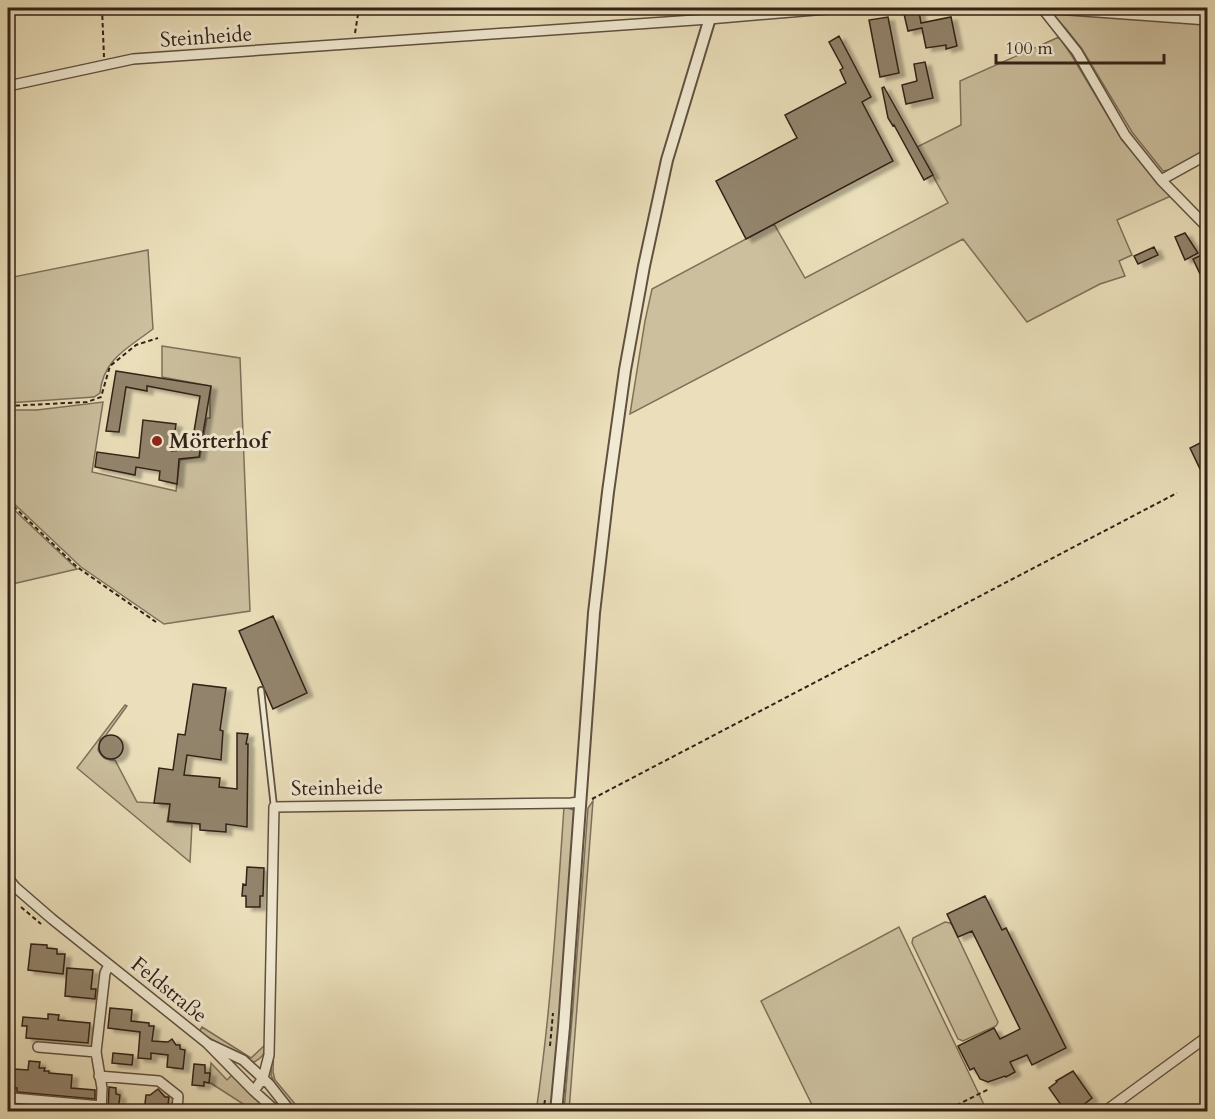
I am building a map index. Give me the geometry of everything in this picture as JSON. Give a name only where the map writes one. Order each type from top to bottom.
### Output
[{"type":"street","points":[[556,1112],[594,613],[625,370],[668,160],[713,8]]},
{"type":"street","name":"Steinheide","points":[[8,86],[133,59],[354,45],[839,8]]},
{"type":"street","points":[[1036,8],[1208,20]]},
{"type":"street","points":[[1042,8],[1077,52],[1125,135],[1161,180],[1208,228]]},
{"type":"street","points":[[1161,180],[1208,154]]},
{"type":"street","name":"Steinheide","points":[[254,1091],[263,1078],[269,1055],[274,807],[571,804],[580,802]]},
{"type":"street","name":"Feldstraße","points":[[8,878],[12,891],[207,1043],[277,1112]]},
{"type":"street","name":"Feldstraße","points":[[13,1098],[101,1109],[102,1088],[96,1052],[105,973],[109,965]]},
{"type":"street","points":[[1104,1112],[1208,1036]]},
{"type":"street","name":"Feldstraße","points":[[207,1043],[243,1060],[263,1078],[291,1112]]},
{"type":"street","points":[[38,1047],[96,1052]]},
{"type":"street","points":[[99,1076],[159,1081],[178,1096],[177,1112]]},
{"type":"lane","points":[[261,690],[274,807]]},
{"type":"path","points":[[102,8],[104,65]]},
{"type":"path","points":[[354,45],[359,8]]},
{"type":"path","points":[[8,406],[87,402],[102,397],[110,366],[136,345],[158,338]]},
{"type":"path","points":[[580,802],[602,794],[1177,493]]},
{"type":"path","points":[[8,501],[77,567],[156,622]]},
{"type":"path","points":[[943,1112],[989,1089]]},
{"type":"shaded area","points":[[1051,12],[1207,23],[1207,151],[1175,169],[1163,171],[1132,132],[1082,49]]},
{"type":"shaded area","points":[[1059,37],[1122,140],[1171,196],[1117,220],[1132,255],[1119,261],[1125,276],[1100,284],[1027,322],[963,239],[630,414],[652,289],[774,224],[805,278],[948,203],[917,147],[961,125],[960,81]]},
{"type":"shaded area","points":[[148,250],[153,329],[118,355],[111,363],[102,381],[100,393],[94,397],[8,403],[8,278]]},
{"type":"shaded area","points":[[162,346],[240,358],[250,611],[164,624],[81,567],[8,498],[8,410],[37,410],[103,402],[92,472],[176,491],[180,460],[200,457],[207,418],[210,418],[211,386],[162,377]]},
{"type":"shaded area","points":[[8,504],[77,569],[8,585]]},
{"type":"shaded area","points":[[125,705],[127,706],[100,740],[98,750],[104,758],[115,760],[137,802],[170,804],[167,822],[192,824],[190,862],[77,768]]},
{"type":"shaded area","points":[[593,801],[569,1111],[564,1111],[588,808]]},
{"type":"shaded area","points":[[564,807],[574,810],[575,817],[555,1079],[550,1111],[536,1112],[550,998]]},
{"type":"shaded area","points":[[945,922],[952,925],[998,1022],[996,1026],[963,1041],[958,1039],[912,943],[913,938]]},
{"type":"shaded area","points":[[899,927],[987,1111],[815,1111],[761,1001]]},
{"type":"shaded area","points":[[202,1027],[251,1058],[265,1045],[264,1053],[254,1062],[248,1060],[199,1032]]},
{"type":"shaded area","points":[[272,1042],[274,1042],[275,1080],[301,1111],[295,1111],[276,1087],[271,1075]]},
{"type":"shaded area","points":[[211,1063],[227,1080],[232,1075],[272,1111],[254,1111],[209,1082]]},
{"type":"building","points":[[919,11],[921,23],[951,17],[957,46],[946,49],[946,45],[926,48],[922,28],[908,31],[904,14]]},
{"type":"building","points":[[888,17],[899,73],[880,77],[869,20]]},
{"type":"building","points":[[839,36],[871,97],[862,102],[893,161],[746,239],[716,181],[797,138],[785,115],[846,83],[840,70],[843,68],[829,42]]},
{"type":"building","points":[[925,62],[933,98],[906,104],[902,85],[917,81],[914,64]]},
{"type":"building","points":[[884,87],[933,175],[924,180],[888,118],[882,88]]},
{"type":"building","points":[[1185,233],[1198,253],[1185,260],[1175,237]]},
{"type":"building","points":[[1154,247],[1158,255],[1138,264],[1134,256]]},
{"type":"building","points":[[1208,252],[1208,273],[1201,276],[1193,259]]},
{"type":"building","points":[[116,371],[211,386],[199,457],[179,459],[177,484],[159,480],[160,471],[136,467],[135,475],[95,467],[97,452],[139,458],[143,420],[176,424],[172,451],[191,449],[200,396],[147,386],[147,391],[126,387],[119,432],[106,431]]},
{"type":"building","points":[[1208,439],[1208,468],[1201,471],[1190,448]]},
{"type":"building","points":[[273,616],[307,693],[273,709],[239,631]]},
{"type":"building","points":[[193,684],[226,688],[220,730],[223,731],[221,760],[187,755],[184,775],[220,778],[219,787],[237,789],[237,733],[248,734],[246,744],[248,744],[247,827],[226,824],[226,832],[200,830],[200,824],[168,821],[170,804],[154,803],[159,768],[173,770],[178,734],[185,735]]},
{"type":"building","points":[[111,735],[120,738],[123,747],[120,756],[111,759],[102,756],[99,747],[102,738]]},
{"type":"building","points":[[247,867],[264,868],[263,896],[260,896],[260,907],[246,907],[246,896],[242,896],[243,884],[246,885]]},
{"type":"building","points":[[985,896],[1002,930],[1006,928],[1066,1048],[1032,1065],[1027,1055],[1010,1062],[1015,1072],[988,1082],[980,1079],[974,1068],[970,1070],[958,1046],[994,1028],[1000,1039],[1020,1029],[972,931],[958,937],[947,914]]},
{"type":"building","points":[[31,944],[47,945],[47,948],[57,949],[57,954],[65,954],[63,974],[28,970]]},
{"type":"building","points":[[67,968],[93,970],[91,989],[96,989],[95,999],[65,996]]},
{"type":"building","points":[[110,1008],[132,1010],[131,1021],[149,1023],[149,1026],[154,1026],[152,1041],[168,1042],[172,1039],[176,1045],[180,1045],[180,1049],[185,1050],[183,1069],[167,1067],[168,1055],[151,1053],[151,1059],[138,1058],[140,1032],[108,1028]]},
{"type":"building","points":[[48,1014],[59,1015],[58,1020],[90,1023],[88,1043],[26,1038],[27,1026],[22,1026],[23,1017],[48,1019]]},
{"type":"building","points":[[113,1053],[133,1055],[132,1065],[112,1063]]},
{"type":"building","points":[[29,1061],[40,1062],[39,1068],[45,1068],[44,1071],[49,1071],[49,1073],[72,1075],[71,1088],[95,1090],[95,1099],[17,1092],[17,1088],[8,1087],[8,1074],[13,1075],[14,1069],[28,1070]]},
{"type":"building","points":[[194,1064],[205,1065],[205,1073],[210,1073],[209,1083],[204,1082],[204,1086],[192,1085]]},
{"type":"building","points":[[1073,1071],[1092,1098],[1074,1112],[1066,1112],[1049,1088]]},
{"type":"building","points":[[109,1087],[116,1088],[116,1094],[120,1095],[118,1112],[108,1112]]},
{"type":"building","points":[[158,1089],[165,1097],[169,1097],[167,1112],[144,1112],[146,1095]]},
{"type":"building","points":[[16,1105],[69,1110],[68,1112],[15,1112]]},
{"type":"place","name":"Mörterhof","points":[[157,441]]}]
